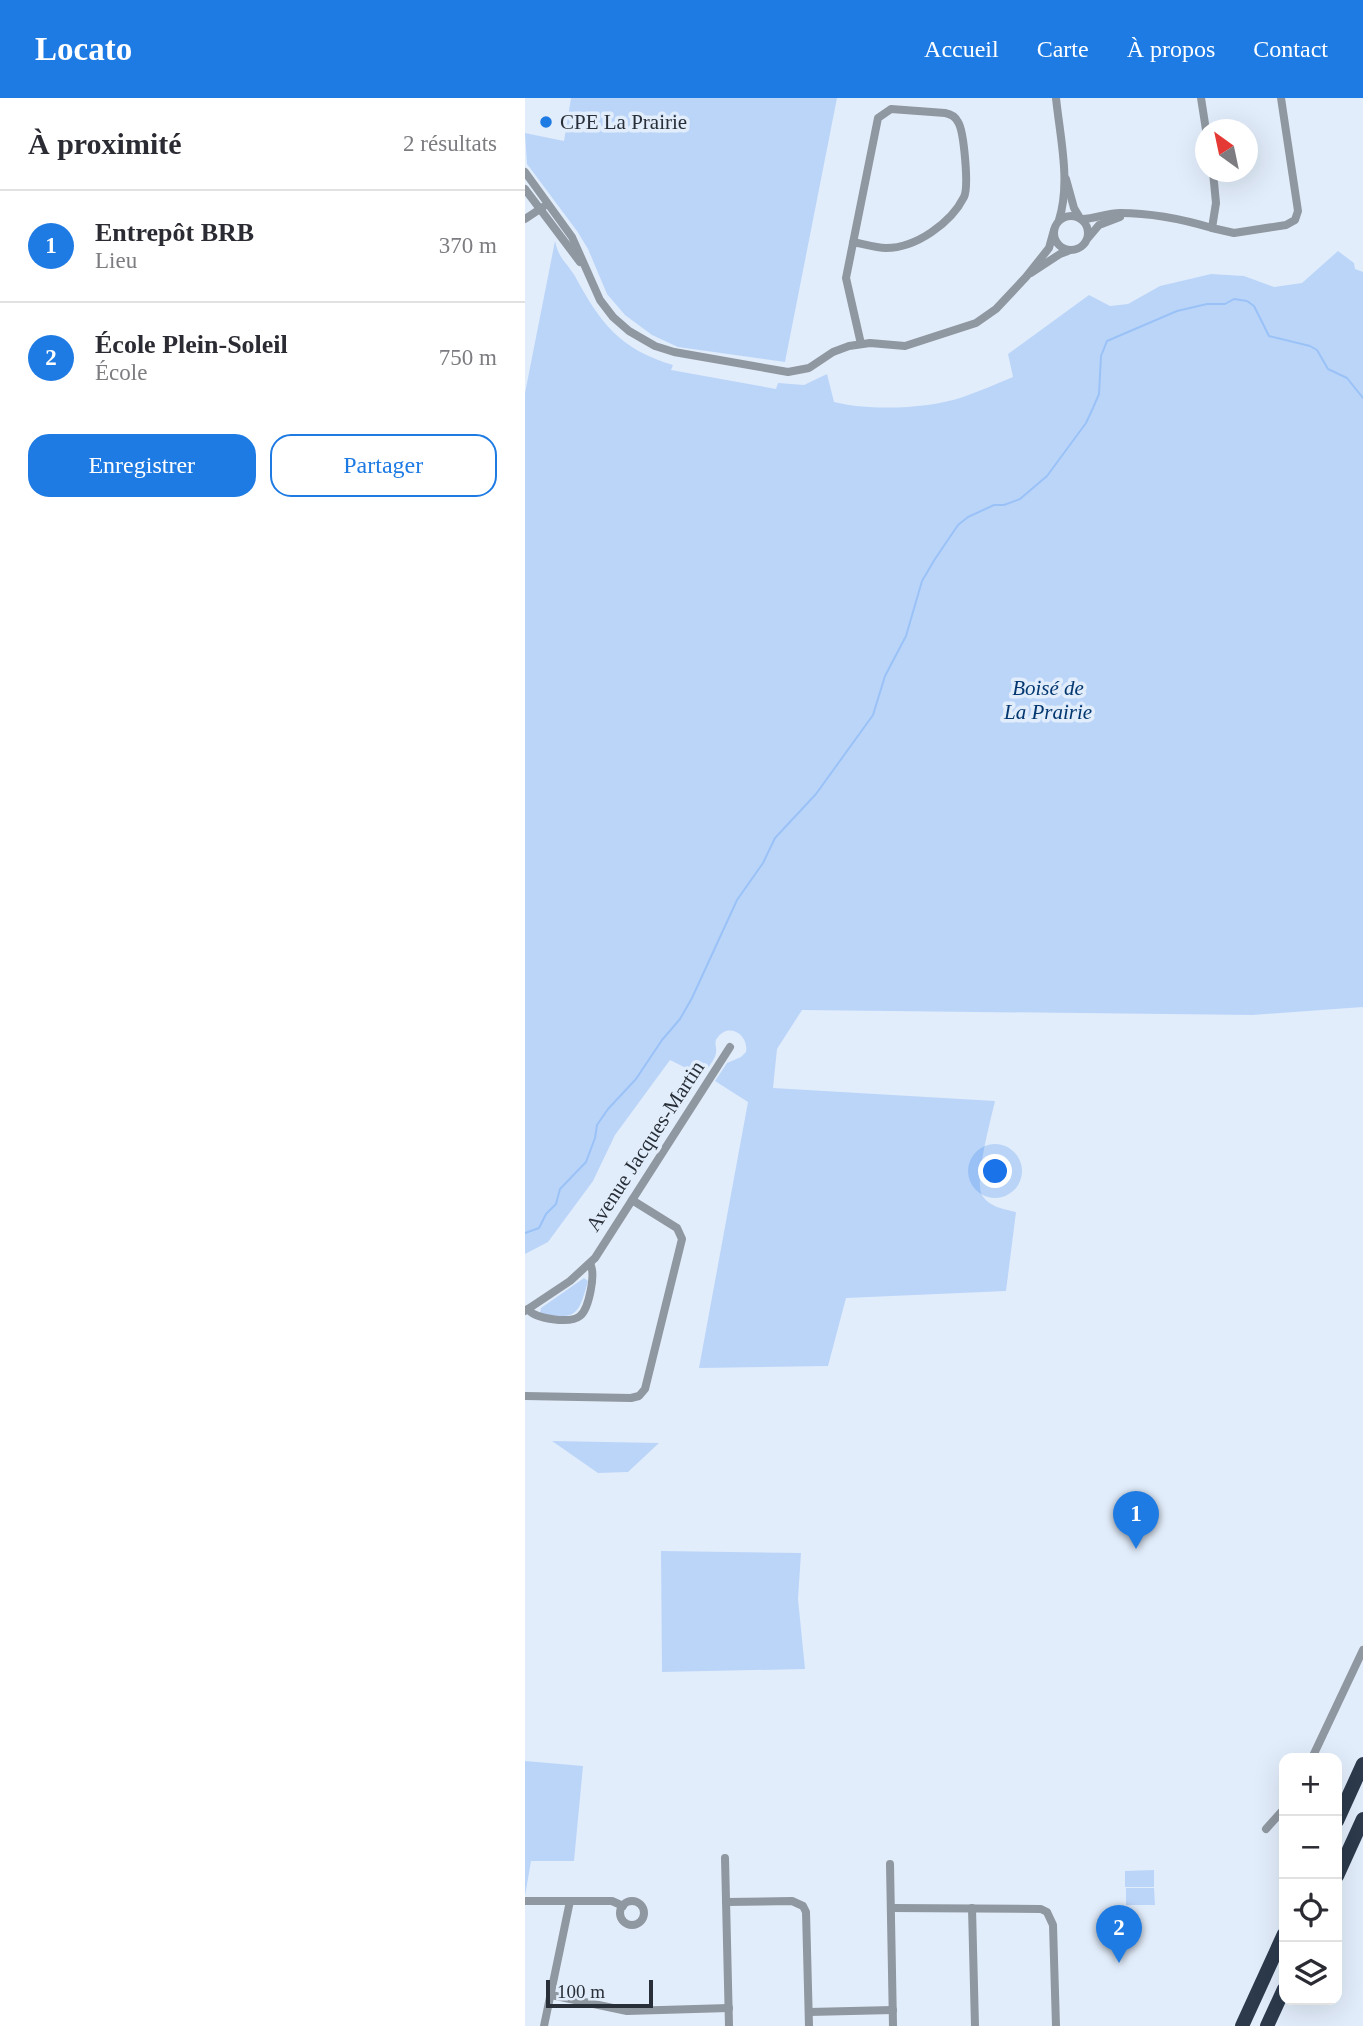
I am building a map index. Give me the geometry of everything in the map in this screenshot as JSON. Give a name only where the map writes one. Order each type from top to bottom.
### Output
[{"type":"highway","points":[[1339,1816],[1363,1764]]},
{"type":"highway","points":[[1342,1865],[1363,1819]]},
{"type":"highway","points":[[1242,2026],[1280,1942]]},
{"type":"highway","points":[[1267,2026],[1279,2000]]},
{"type":"street","points":[[525,172],[582,264],[597,294],[613,317],[640,338],[669,351],[796,372],[812,367],[837,350],[861,344],[901,346],[967,327],[989,315],[1026,277],[1049,248],[1063,206],[1064,173],[1056,98]]},
{"type":"street","points":[[1201,98],[1204,119]]},
{"type":"street","points":[[1059,220],[1069,216],[1081,219],[1129,214],[1168,218],[1234,233],[1286,225],[1297,218],[1299,211],[1281,98]]},
{"type":"street","points":[[853,242],[886,248],[925,238],[934,232],[963,199],[967,188],[961,130],[953,116],[891,109],[878,118],[853,242],[846,282],[861,344]]},
{"type":"street","points":[[1064,173],[1072,204],[1088,228],[1088,239]]},
{"type":"street","points":[[1212,228],[1216,209],[1214,182]]},
{"type":"street","points":[[526,193],[544,206]]},
{"type":"street","points":[[525,219],[544,206]]},
{"type":"street","points":[[1026,277],[1060,254],[1080,249],[1099,225],[1129,214]]},
{"type":"street","points":[[1054,230],[1055,241],[1069,251]]},
{"type":"street","name":"Avenue Jacques-Martin","points":[[590,1264],[594,1272],[593,1280],[585,1310],[579,1316],[572,1319],[540,1318],[527,1310],[571,1281],[590,1264],[730,1046]]},
{"type":"street","points":[[525,1396],[631,1398],[639,1396],[645,1389],[682,1239],[677,1228],[632,1200]]},
{"type":"street","points":[[1314,1753],[1363,1650]]},
{"type":"street","points":[[1266,1829],[1279,1815]]},
{"type":"street","points":[[725,1858],[729,2026]]},
{"type":"street","points":[[890,1864],[893,2026]]},
{"type":"street","points":[[544,2026],[570,1900]]},
{"type":"street","points":[[726,1902],[792,1900],[803,1906],[806,1912],[809,2026]]},
{"type":"street","points":[[525,1901],[612,1901],[623,1906]]},
{"type":"street","points":[[891,1908],[1041,1909],[1049,1914],[1053,1926],[1056,2026]]},
{"type":"street","points":[[972,1908],[975,2026]]},
{"type":"street","points":[[551,1994],[627,2011],[729,2008]]},
{"type":"street","points":[[809,2012],[893,2010]]},
{"type":"green space","points":[[571,98],[837,98],[785,362],[678,347],[652,335],[625,315],[607,294],[588,249],[577,231],[527,164],[525,133],[564,141]]},
{"type":"green space","name":"Boisé de La Prairie","points":[[555,241],[561,257],[604,322],[626,343],[655,359],[673,365],[671,370],[776,389],[778,383],[804,385],[827,374],[834,402],[881,408],[949,401],[1013,377],[1008,354],[1089,295],[1110,306],[1128,304],[1160,286],[1211,274],[1244,276],[1274,287],[1302,283],[1338,251],[1354,263],[1355,269],[1363,272],[1363,1007],[1253,1015],[802,1010],[777,1049],[773,1088],[995,1101],[984,1150],[980,1188],[982,1195],[989,1202],[1016,1212],[1006,1291],[846,1298],[828,1366],[699,1368],[748,1102],[715,1081],[727,1063],[746,1052],[742,1036],[733,1031],[723,1033],[717,1039],[715,1056],[702,1076],[670,1060],[615,1135],[593,1181],[548,1242],[525,1254],[525,393]]},
{"type":"green space","points":[[584,1278],[588,1281],[582,1301],[575,1312],[562,1316],[540,1313],[541,1308]]},
{"type":"green space","points":[[552,1441],[659,1443],[628,1472],[598,1473]]},
{"type":"green space","points":[[661,1551],[801,1553],[798,1599],[805,1669],[662,1672]]},
{"type":"green space","points":[[525,1761],[583,1766],[574,1861],[531,1861],[525,1896]]},
{"type":"green space","points":[[1154,1870],[1154,1887],[1125,1887],[1125,1871]]},
{"type":"green space","points":[[1126,1888],[1154,1888],[1155,1905],[1126,1905]]},
{"type":"waterway","points":[[525,1233],[539,1228],[546,1214],[556,1204],[560,1189],[586,1162],[597,1125],[636,1079],[680,1019],[737,900],[763,863],[775,838],[816,794],[873,715],[885,676],[906,636],[922,581],[958,525],[968,517],[994,505],[1004,505],[1020,499],[1047,476],[1086,423],[1099,394],[1101,356],[1107,341],[1177,311],[1207,304],[1225,304],[1234,299],[1247,301],[1254,306],[1269,336],[1317,350],[1328,369],[1347,378],[1363,398]]},
{"type":"place","name":"CPE La Prairie","points":[[546,122]]},
{"type":"place","name":"Entrepôt BRB","points":[[1136,1549]]},
{"type":"place","name":"École Plein-Soleil","points":[[1119,1963]]}]
